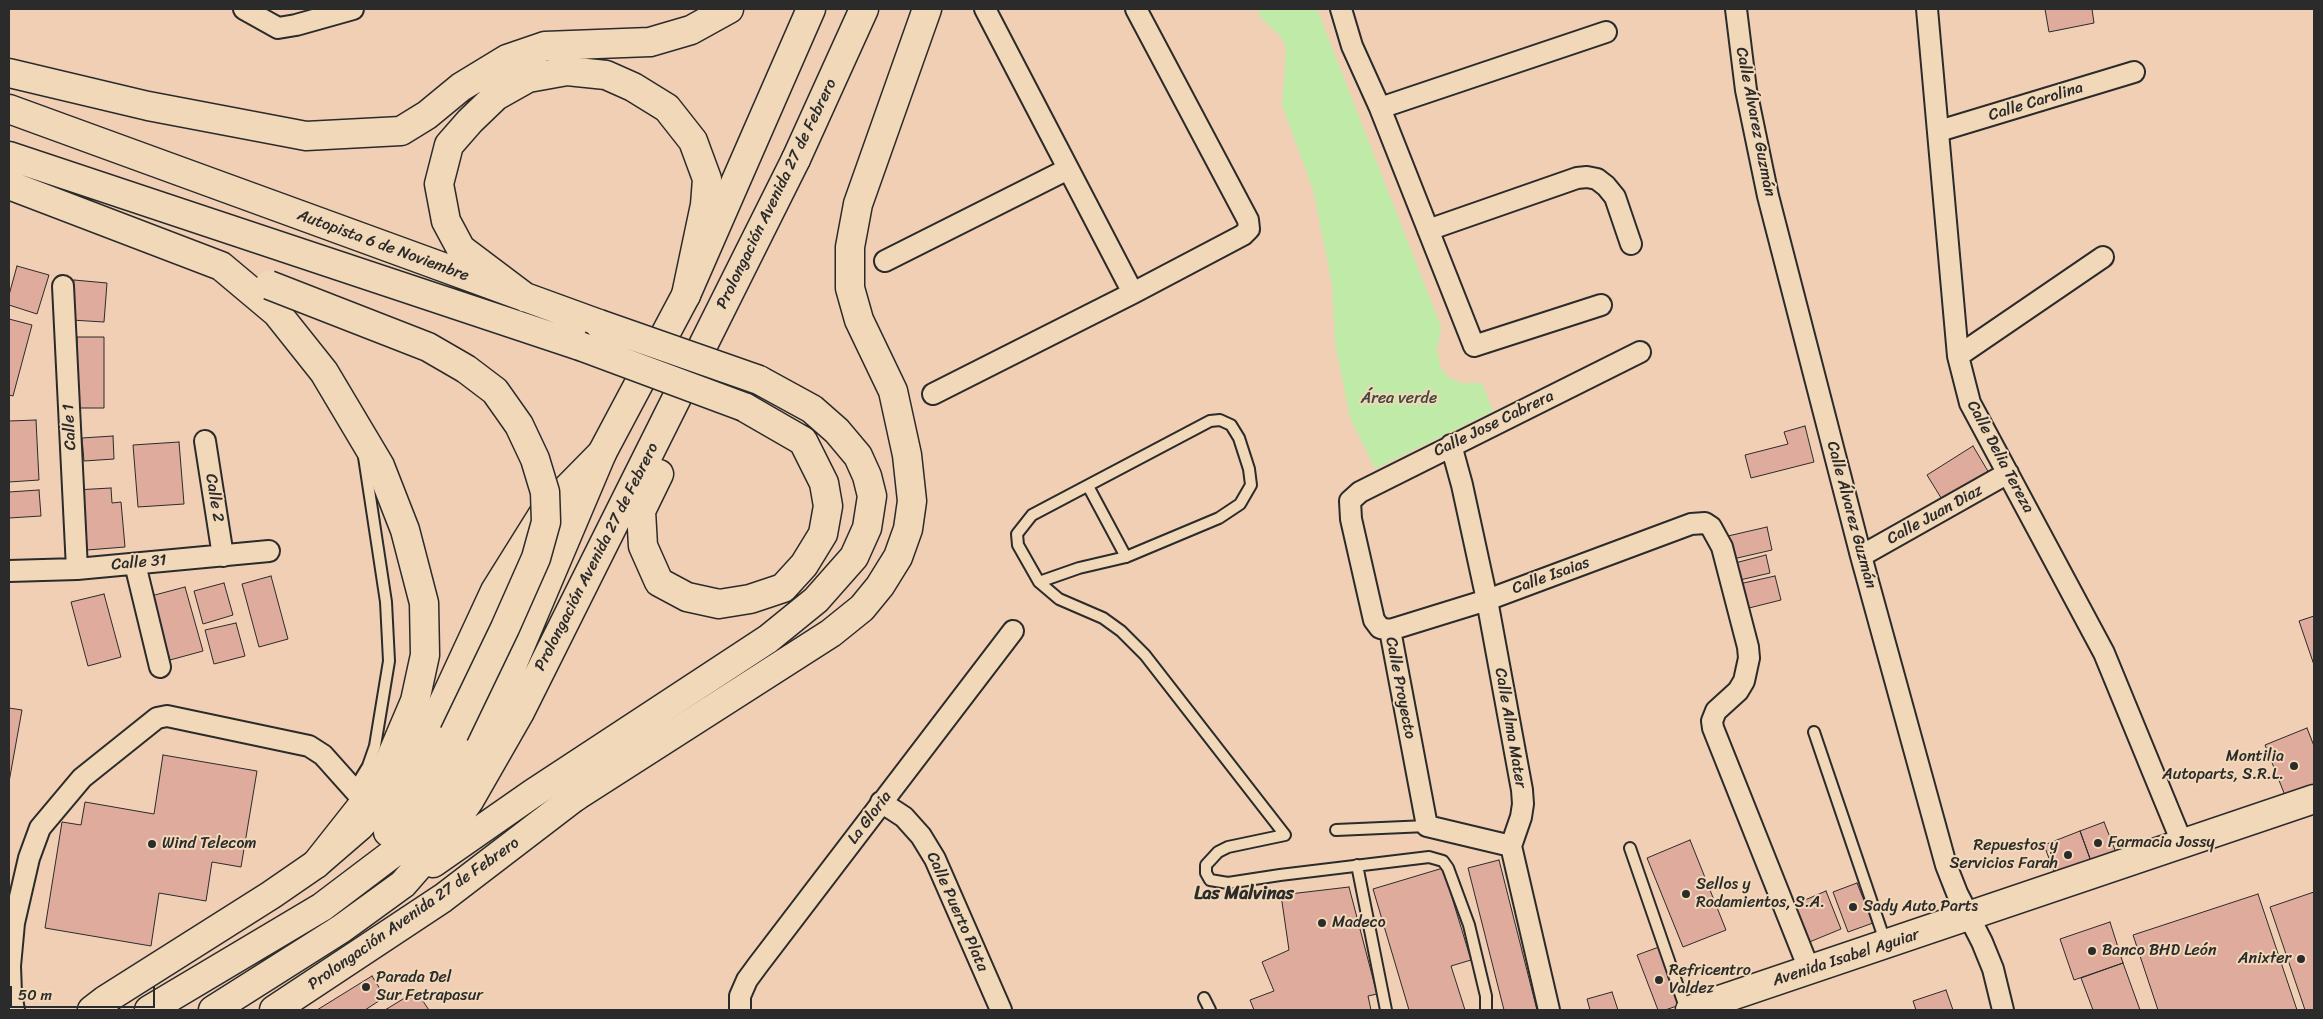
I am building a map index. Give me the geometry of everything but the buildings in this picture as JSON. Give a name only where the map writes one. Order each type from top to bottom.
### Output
[{"type":"main road","points":[[9,72],[148,106],[306,136],[401,131],[427,115],[461,87],[508,59],[545,46],[650,42],[690,30],[729,9]]},
{"type":"main road","name":"Prolongación Avenida 27 de Febrero","points":[[149,1010],[322,907],[396,851],[429,815],[463,762],[508,675],[602,453],[686,296],[811,9]]},
{"type":"main road","name":"Prolongación Avenida 27 de Febrero","points":[[213,1010],[341,928],[403,884],[443,838],[469,801],[520,712],[796,159],[864,9]]},
{"type":"main road","points":[[575,798],[831,633],[862,608],[880,586],[898,557],[908,529],[912,501],[907,455],[894,391],[859,320],[850,288],[850,247],[858,204],[927,9]]},
{"type":"main road","points":[[526,298],[461,249],[446,221],[439,184],[449,145],[496,96],[528,78],[567,71],[606,75],[633,87],[666,108],[693,140],[707,180],[705,205],[686,296]]},
{"type":"main road","name":"Autopista 6 de Noviembre","points":[[9,109],[526,298],[759,380],[812,409],[837,431],[858,456],[872,496],[867,528],[854,557],[816,600],[768,639],[681,696]]},
{"type":"main road","name":"Autopista 6 de Noviembre","points":[[9,156],[580,346],[744,407],[803,441],[824,483],[828,506],[822,534],[804,565],[783,588],[750,599],[719,604],[687,597],[659,582],[643,546],[641,511],[763,251],[796,159]]},
{"type":"main road","points":[[9,185],[428,347],[466,369],[495,391],[519,424],[535,459],[545,492],[546,522],[536,558],[505,628],[429,782],[404,816],[363,857],[237,958]]},
{"type":"main road","points":[[221,266],[277,313],[324,372],[360,431],[380,466],[405,530],[424,603],[426,655],[415,701],[389,762],[359,796],[316,864]]},
{"type":"main road","name":"Prolongación Avenida 27 de Febrero","points":[[92,1010],[271,895],[316,864],[360,826],[396,786],[432,727],[494,591],[544,512],[602,453]]},
{"type":"main road","points":[[575,798],[681,696]]},
{"type":"main road","points":[[403,884],[532,794],[681,696]]},
{"type":"main road","name":"Prolongación Avenida 27 de Febrero","points":[[274,1010],[442,898],[575,798]]},
{"type":"main road","name":"Avenida Isabel Aguiar","points":[[1690,1010],[1734,999],[1808,969],[1970,917],[2314,799]]},
{"type":"street","points":[[244,9],[278,28],[296,25],[353,9]]},
{"type":"street","points":[[985,9],[1132,293]]},
{"type":"street","points":[[933,394],[1132,293],[1242,235],[1249,229],[1248,220],[1136,9]]},
{"type":"street","points":[[1341,9],[1352,46],[1380,108],[1474,346],[1601,305]]},
{"type":"street","name":"Calle Álvarez Guzmán","points":[[1736,9],[1746,90],[1768,196],[1861,556],[1946,865],[1957,893],[1993,969],[2003,1010]]},
{"type":"street","name":"Calle Delia Tereza","points":[[1927,9],[1958,356],[1970,402],[2104,653],[2183,845]]},
{"type":"street","points":[[1380,108],[1606,32]]},
{"type":"street","name":"Calle Carolina","points":[[1939,131],[2134,72]]},
{"type":"street","points":[[885,261],[1068,169]]},
{"type":"street","points":[[1428,230],[1577,178],[1587,177],[1597,179],[1615,197],[1631,244]]},
{"type":"street","points":[[1958,356],[2103,257]]},
{"type":"street","name":"Calle 1","points":[[63,286],[77,569]]},
{"type":"street","name":"Calle Jose Cabrera","points":[[1350,501],[1360,492],[1640,352]]},
{"type":"street","name":"Calle 2","points":[[205,441],[222,556]]},
{"type":"street","name":"Calle Alma Mater","points":[[1451,446],[1487,600],[1522,790],[1523,804],[1521,817],[1511,846]]},
{"type":"street","name":"Calle Juan Diaz","points":[[1861,556],[2008,473]]},
{"type":"street","name":"Calle Proyecto","points":[[1350,501],[1351,519],[1374,620],[1380,628],[1390,630],[1427,826]]},
{"type":"street","name":"Calle Isaias","points":[[1390,630],[1487,600],[1691,524],[1711,526],[1722,547],[1748,647],[1749,658],[1744,681],[1738,691],[1716,711],[1712,721],[1713,728],[1808,969]]},
{"type":"street","name":"Calle 31","points":[[9,571],[77,569],[269,551]]},
{"type":"street","points":[[135,564],[160,667]]},
{"type":"street","name":"La Gloria","points":[[740,1010],[740,996],[747,980],[1013,631]]},
{"type":"street","points":[[14,1010],[11,994],[10,966],[14,923],[29,858],[40,828],[82,778],[156,718],[166,716],[309,746],[323,754],[359,796]]},
{"type":"street","name":"Calle Puerto Plata","points":[[881,802],[904,817],[921,836],[935,859],[1001,1010]]},
{"type":"street","points":[[1427,826],[1511,846],[1549,1010]]},
{"type":"lane","points":[[1039,582],[1079,568],[1126,557],[1219,518],[1240,504],[1251,485],[1249,469],[1239,438],[1231,426],[1220,420],[1210,421],[1032,516],[1022,525],[1017,534],[1018,545],[1039,582],[1059,600],[1103,618],[1121,631],[1145,655],[1285,835],[1228,847],[1218,852],[1206,865],[1206,873],[1210,880],[1228,883],[1429,857],[1443,861],[1448,868],[1469,925],[1486,996],[1486,1010]]},
{"type":"lane","points":[[359,796],[375,746],[389,662],[386,602],[360,431]]},
{"type":"lane","points":[[1088,486],[1126,557]]},
{"type":"lane","points":[[1814,732],[1886,944]]},
{"type":"lane","points":[[1336,830],[1427,826]]},
{"type":"lane","points":[[1630,848],[1686,1010]]},
{"type":"lane","points":[[1357,866],[1386,1010]]},
{"type":"lane","points":[[1204,998],[1210,1010]]},
{"type":"green space","name":"Área verde","points":[[1259,9],[1317,9],[1440,324],[1441,330],[1437,349],[1441,368],[1450,378],[1461,383],[1482,383],[1493,411],[1375,469],[1350,418],[1335,344],[1332,285],[1313,190],[1282,105],[1286,49],[1282,38],[1260,17]]},
{"type":"place","name":"Montilia Autoparts, S.R.L.","points":[[2294,766]]},
{"type":"place","name":"Farmacia Jossy","points":[[2098,843]]},
{"type":"place","name":"Wind Telecom","points":[[152,844]]},
{"type":"place","name":"Repuestos y Servicios Farah","points":[[2068,855]]},
{"type":"place","name":"Sellos y Rodamientos, S.A.","points":[[1686,894]]},
{"type":"place","name":"Sady Auto Parts","points":[[1853,907]]},
{"type":"place","name":"Madeco","points":[[1322,923]]},
{"type":"place","name":"Banco BHD León","points":[[2092,951]]},
{"type":"place","name":"Anixter","points":[[2301,959]]},
{"type":"place","name":"Refricentro Valdez","points":[[1659,980]]},
{"type":"place","name":"Parada Del Sur Fetrapasur","points":[[366,987]]},
{"type":"district","name":"Las Malvinas","points":[[1244,894]]}]
